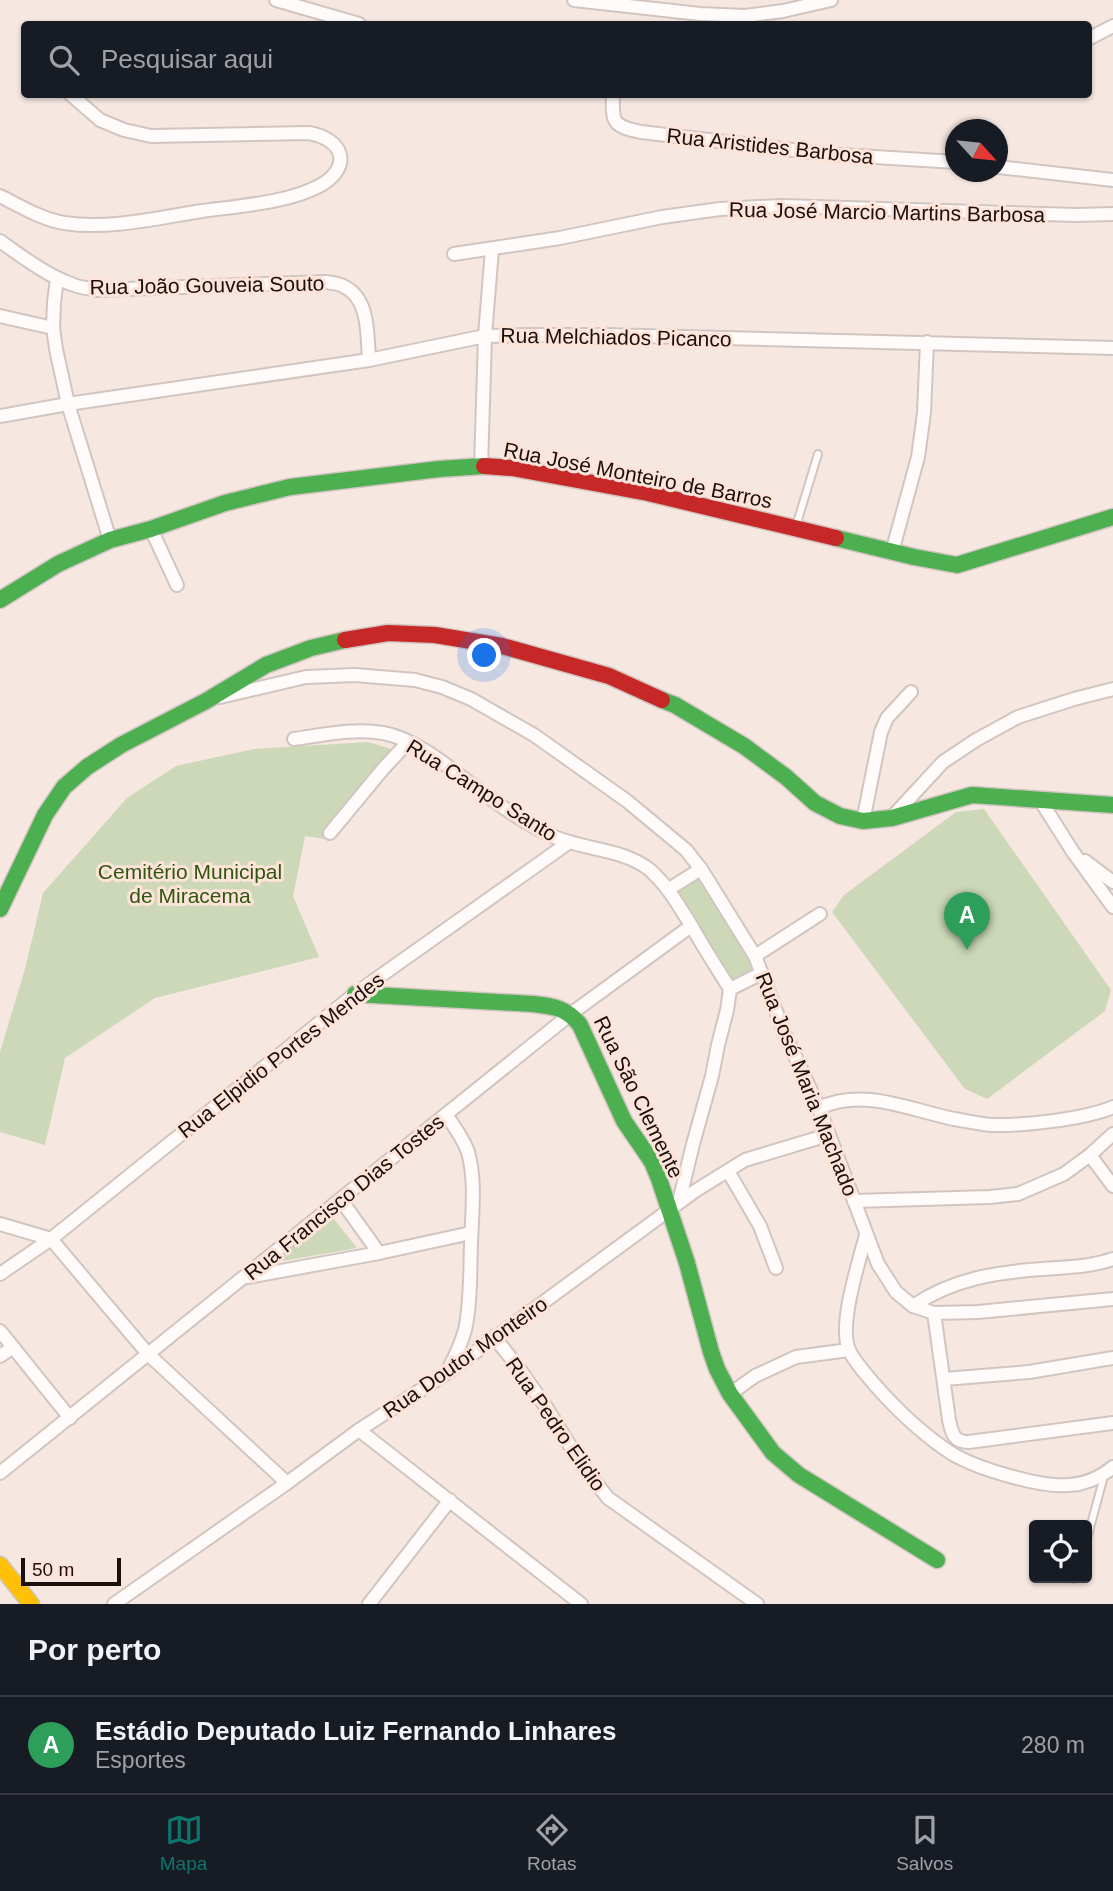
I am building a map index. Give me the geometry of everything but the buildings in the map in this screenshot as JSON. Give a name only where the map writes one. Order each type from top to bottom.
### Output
[{"type":"street","points":[[276,0],[349,21]]},
{"type":"street","points":[[574,0],[700,14],[746,16],[831,0]]},
{"type":"street","points":[[1092,37],[1113,26]]},
{"type":"street","points":[[0,195],[38,215],[62,223],[121,223],[265,202],[302,193],[334,176],[340,165],[341,153],[334,143],[323,135],[151,136],[124,130],[100,120],[75,98]]},
{"type":"street","name":"Rua Aristides Barbosa","points":[[613,98],[612,117],[616,124],[641,132],[826,153],[945,161]]},
{"type":"street","points":[[1008,168],[1113,180]]},
{"type":"street","name":"Rua José Marcio Martins Barbosa","points":[[454,254],[561,238],[662,217],[733,208],[782,206],[1113,215]]},
{"type":"street","name":"Rua João Gouveia Souto","points":[[0,241],[57,278],[97,290],[326,282],[342,285],[355,294],[362,306],[367,325],[369,360]]},
{"type":"street","points":[[481,466],[485,336],[492,249]]},
{"type":"street","points":[[57,278],[53,328],[56,349],[68,404],[110,540]]},
{"type":"street","points":[[0,316],[53,328]]},
{"type":"street","name":"Rua Melchiados Picanco","points":[[0,416],[369,360],[485,336],[618,336],[1113,348]]},
{"type":"street","points":[[892,552],[918,457],[924,413],[927,342]]},
{"type":"street","name":"Rua José Monteiro de Barros","points":[[0,600],[58,564],[110,540],[151,530],[225,503],[290,487],[481,466],[512,468],[648,494],[957,565],[1113,517]]},
{"type":"street","points":[[151,530],[177,585]]},
{"type":"street","points":[[0,909],[45,815],[64,787],[87,766],[266,665],[311,648],[388,633],[502,646],[609,676],[676,705],[744,746],[786,777],[815,803],[839,816],[863,821],[891,818],[972,795],[1113,805]]},
{"type":"street","name":"Rua José Maria Machado","points":[[206,701],[306,677],[328,675],[415,680],[442,687],[471,699],[534,735],[636,808],[686,850],[701,869],[755,956],[784,1031],[819,1108],[878,1264],[890,1284],[909,1303]]},
{"type":"street","points":[[891,818],[943,762],[976,740],[1018,718],[1074,699],[1113,690]]},
{"type":"street","points":[[863,821],[881,732],[887,718],[911,692]]},
{"type":"street","name":"Rua Campo Santo","points":[[294,739],[360,732],[385,734],[442,761],[533,826],[568,843],[591,846],[648,869],[669,889],[730,989]]},
{"type":"street","points":[[330,833],[408,743]]},
{"type":"street","points":[[1040,800],[1113,907]]},
{"type":"street","name":"Rua Elpidio Portes Mendes","points":[[0,1274],[51,1239],[355,994],[568,843]]},
{"type":"street","points":[[1073,852],[1113,882]]},
{"type":"street","points":[[669,889],[701,869]]},
{"type":"street","points":[[755,956],[820,914]]},
{"type":"street","name":"Rua Francisco Dias Tostes","points":[[0,1473],[572,1013],[691,926]]},
{"type":"street","points":[[674,1206],[710,1087],[730,989],[762,973]]},
{"type":"street","name":"Rua São Clemente","points":[[355,994],[533,1004],[561,1008],[572,1013],[624,1121],[652,1162],[674,1206],[675,1225],[710,1352],[730,1394],[773,1453],[799,1475],[937,1560]]},
{"type":"street","points":[[819,1108],[833,1102],[866,1099],[992,1125],[1074,1118],[1113,1107]]},
{"type":"street","points":[[446,1115],[467,1148],[471,1167],[473,1213],[469,1308],[459,1348],[447,1373]]},
{"type":"street","points":[[854,1201],[1018,1194],[1064,1174],[1113,1134]]},
{"type":"street","name":"Rua Doutor Monteiro","points":[[120,1602],[359,1430],[447,1373],[674,1206],[746,1160],[828,1135]]},
{"type":"street","points":[[1090,1155],[1113,1186]]},
{"type":"street","points":[[728,1171],[760,1226],[776,1268]]},
{"type":"street","points":[[341,1200],[379,1253]]},
{"type":"street","points":[[0,1224],[51,1239],[148,1354],[287,1483]]},
{"type":"street","points":[[244,1278],[471,1233]]},
{"type":"street","points":[[866,1234],[845,1335],[849,1350],[862,1370],[895,1407],[924,1433],[971,1464],[1049,1485],[1069,1486],[1109,1471]]},
{"type":"street","points":[[909,1303],[974,1278],[1085,1265],[1113,1259]]},
{"type":"street","points":[[909,1303],[934,1313],[978,1312],[1113,1299]]},
{"type":"street","points":[[934,1313],[949,1420],[953,1437],[958,1441],[969,1442],[1113,1423]]},
{"type":"street","points":[[0,1331],[70,1418]]},
{"type":"street","name":"Rua Pedro Elidio","points":[[495,1338],[546,1407],[582,1465],[608,1498],[757,1604]]},
{"type":"street","points":[[0,1356],[13,1347]]},
{"type":"street","points":[[730,1394],[755,1376],[796,1357],[849,1350]]},
{"type":"street","points":[[944,1380],[1029,1372],[1113,1358]]},
{"type":"street","points":[[359,1430],[582,1604]]},
{"type":"street","points":[[369,1604],[450,1500]]},
{"type":"street","points":[[0,1565],[31,1604]]},
{"type":"lane","points":[[796,528],[818,454]]},
{"type":"lane","points":[[1092,1524],[1109,1471]]},
{"type":"green space","name":"Cemitério Municipal de Miracema","points":[[368,742],[391,749],[325,839],[305,836],[293,896],[319,957],[155,998],[65,1058],[45,1145],[0,1132],[0,1052],[25,969],[43,893],[127,798],[176,766],[254,749]]},
{"type":"green space","points":[[984,809],[1111,990],[1105,1011],[987,1099],[965,1089],[832,912],[844,895],[956,812]]},
{"type":"green space","points":[[698,873],[755,970],[724,984],[672,891]]},
{"type":"green space","points":[[330,1214],[357,1248],[271,1263]]},
{"type":"traffic: fast","points":[[0,600],[58,564],[110,540],[225,503],[290,487],[484,466]]},
{"type":"traffic: fast","points":[[836,538],[957,565],[1113,517]]},
{"type":"traffic: fast","points":[[0,909],[45,815],[64,787],[87,767],[121,745],[206,701],[266,665],[311,648],[345,640]]},
{"type":"traffic: fast","points":[[662,700],[744,746],[786,777],[815,803],[840,816],[863,821],[892,818],[972,795],[1113,805]]},
{"type":"traffic: fast","points":[[355,994],[540,1005],[559,1009],[575,1019],[624,1121],[652,1162],[687,1263],[711,1352],[730,1394],[773,1453],[799,1475],[937,1560]]},
{"type":"traffic: slow","points":[[0,1565],[31,1604]]},
{"type":"traffic: jam","points":[[484,466],[512,468],[648,493],[836,538]]},
{"type":"traffic: jam","points":[[345,640],[388,633],[435,635],[502,646],[609,676],[662,700]]},
{"type":"place","name":"Estádio Deputado Luiz Fernando Linhares","points":[[967,950]]}]
